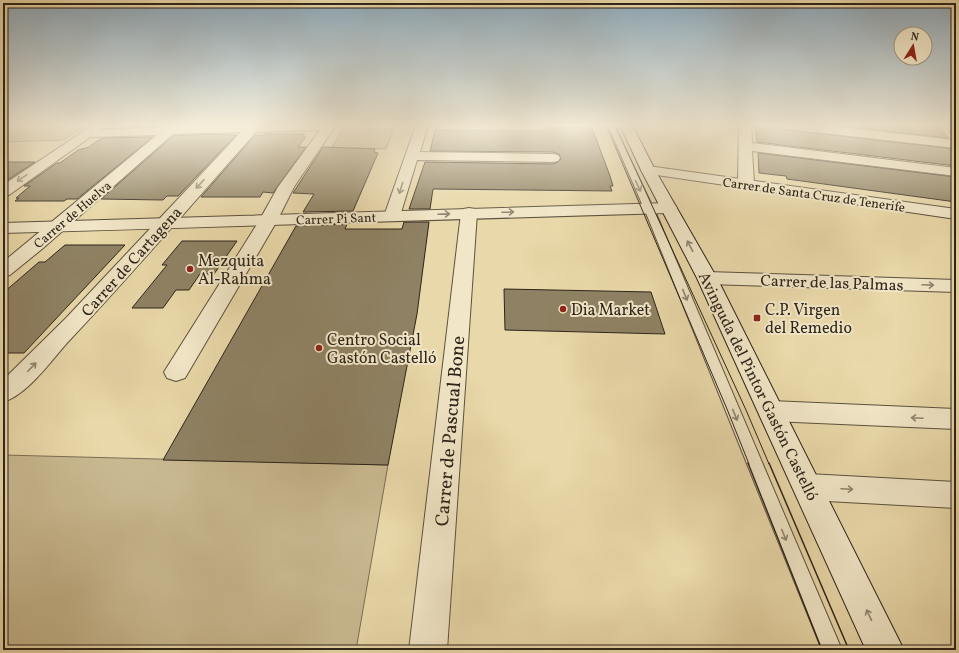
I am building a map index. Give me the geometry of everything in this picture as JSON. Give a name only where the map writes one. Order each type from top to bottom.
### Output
[{"type":"street","points":[[3,192],[56,155]]},
{"type":"street","name":"Carrer de Huelva","points":[[3,271],[140,155]]},
{"type":"street","name":"Carrer de Cartagena","points":[[3,394],[18,381],[74,323],[227,155]]},
{"type":"street","points":[[176,372],[268,221],[286,187],[308,155]]},
{"type":"street","name":"Avinguda del Pintor Gastón Castelló","points":[[641,155],[648,170],[658,208],[707,278],[885,650]]},
{"type":"street","points":[[745,155],[746,183]]},
{"type":"street","points":[[822,155],[956,172]]},
{"type":"street","points":[[392,216],[412,156],[553,158]]},
{"type":"street","name":"Carrer de Santa Cruz de Tenerife","points":[[648,170],[956,214]]},
{"type":"street","name":"Carrer Pi Sant","points":[[3,228],[658,208]]},
{"type":"street","name":"Carrer de Pascual Bone","points":[[428,650],[469,213]]},
{"type":"street","name":"Carrer de las Palmas","points":[[707,278],[956,286]]},
{"type":"street","points":[[771,411],[956,420]]},
{"type":"street","points":[[808,487],[956,495]]},
{"type":"lane","name":"Avinguda del Pintor Gastón Castelló","points":[[628,155],[658,208],[656,226],[832,650]]},
{"type":"shaded area","points":[[3,455],[388,465],[356,650],[3,650]]},
{"type":"building","points":[[70,155],[130,155],[77,199],[67,199],[64,201],[15,201],[19,198],[16,198],[30,186],[24,186],[57,163],[60,163]]},
{"type":"building","points":[[151,155],[217,155],[178,196],[167,196],[163,200],[101,199]]},
{"type":"building","points":[[237,155],[300,155],[273,193],[263,192],[260,197],[201,197]]},
{"type":"building","points":[[317,155],[377,155],[353,211],[303,212],[314,194],[293,193]]},
{"type":"building","points":[[560,155],[602,155],[613,186],[610,186],[612,191],[433,189],[430,209],[409,209],[425,162],[553,164],[561,159]]},
{"type":"building","points":[[758,155],[778,155],[956,177],[956,202],[787,179],[786,176],[759,173]]},
{"type":"building","points":[[869,155],[956,155],[956,166]]},
{"type":"building","points":[[3,162],[35,162],[3,183]]},
{"type":"building","name":"Centro Social Gastón Castelló","points":[[404,222],[429,222],[417,314],[388,465],[163,460],[296,226],[347,224],[345,229],[402,229]]},
{"type":"building","name":"Mezquita Al-Rahma","points":[[182,241],[237,241],[214,274],[200,274],[189,290],[176,290],[163,308],[132,308],[167,265],[162,265]]},
{"type":"building","points":[[65,245],[125,245],[24,353],[3,353],[3,293],[39,262],[45,262]]},
{"type":"building","points":[[504,289],[651,292],[665,334],[505,330]]},
{"type":"tram line","points":[[619,155],[749,464]]},
{"type":"tram line","points":[[629,155],[746,410],[769,464]]},
{"type":"tram line","points":[[748,463],[822,650]]},
{"type":"tram line","points":[[769,463],[849,650]]},
{"type":"place","name":"Mezquita Al-Rahma","points":[[190,269]]},
{"type":"place","name":"Dia Market","points":[[563,309]]},
{"type":"place","name":"C.P. Virgen del Remedio","points":[[757,318]]},
{"type":"place","name":"Centro Social Gastón Castelló","points":[[319,348]]}]
